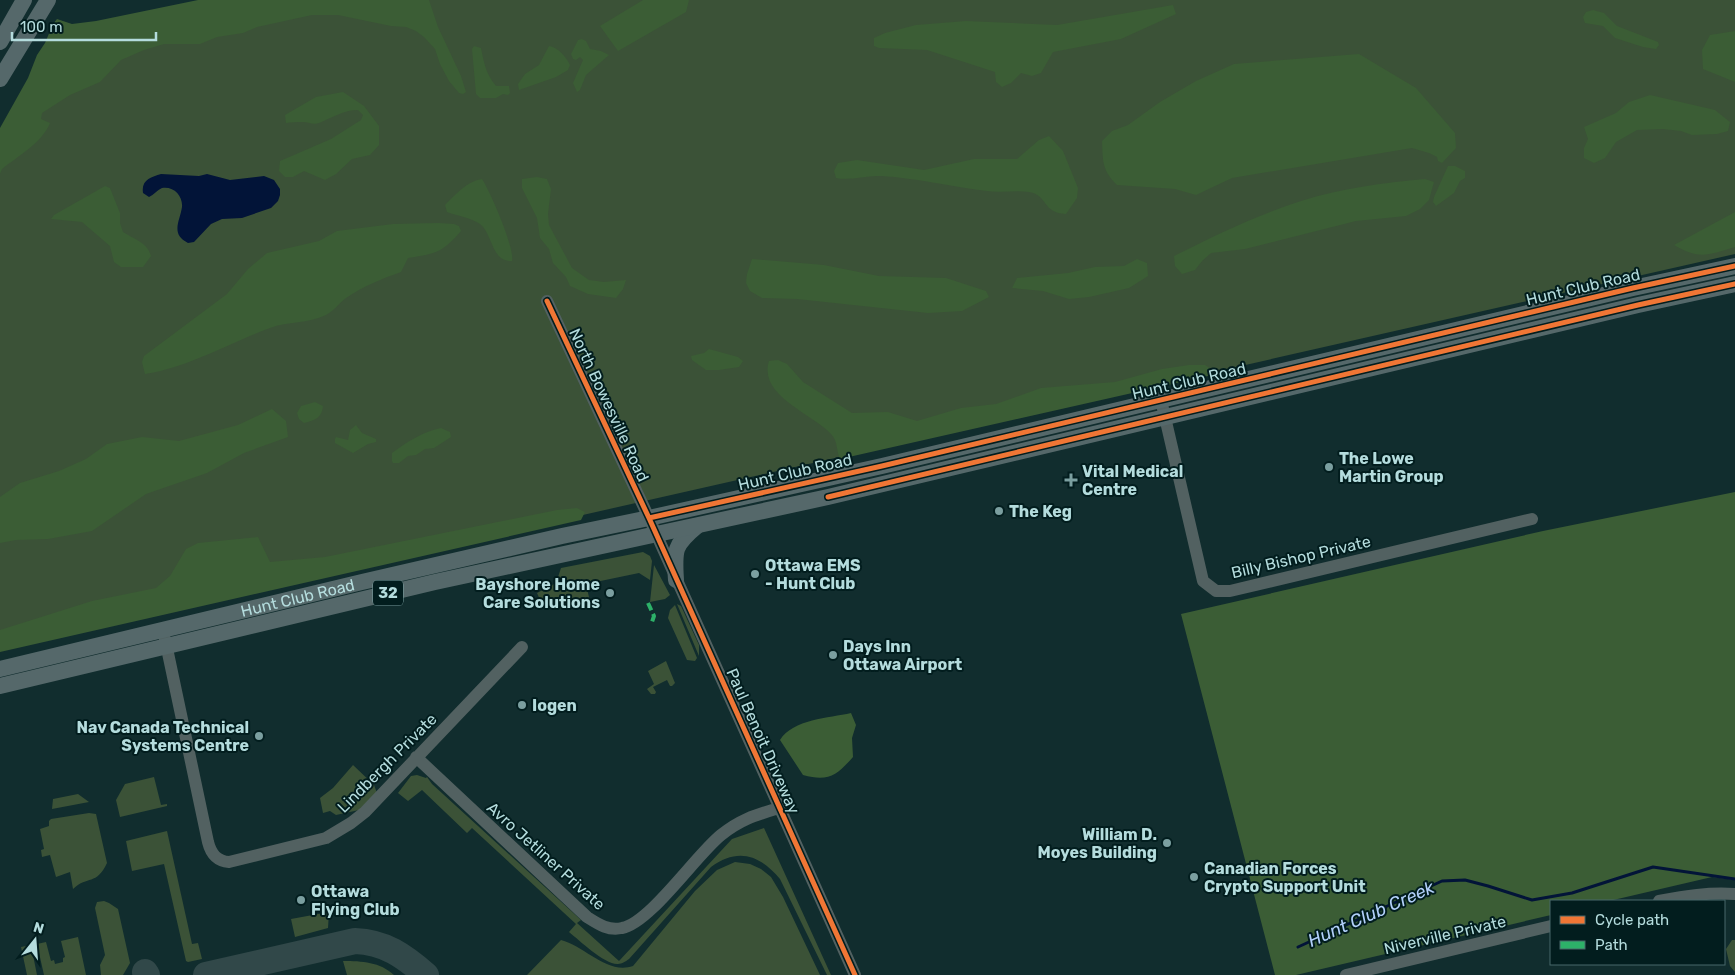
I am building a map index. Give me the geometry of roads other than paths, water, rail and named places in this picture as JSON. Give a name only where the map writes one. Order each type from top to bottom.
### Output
[{"type":"main road","points":[[0,42],[24,0]]},
{"type":"main road","points":[[0,79],[48,0]]},
{"type":"main road","name":"Hunt Club Road","points":[[0,669],[162,629],[562,536],[882,466],[1633,288],[1735,266]]},
{"type":"main road","name":"Hunt Club Road","points":[[0,686],[435,582],[828,497],[1638,305],[1735,284]]},
{"type":"main road","points":[[676,580],[675,561],[678,544],[697,525]]},
{"type":"street","name":"North Bowesville Road","points":[[547,302],[649,518]]},
{"type":"street","name":"Billy Bishop Private","points":[[1161,400],[1203,581],[1216,591],[1230,591],[1532,518]]},
{"type":"street","name":"Paul Benoit Driveway","points":[[649,518],[855,975]]},
{"type":"street","name":"Lindbergh Private","points":[[162,629],[208,842],[211,852],[221,861],[229,862],[320,840],[336,834],[365,812],[522,646]]},
{"type":"street","name":"Avro Jetliner Private","points":[[416,757],[587,917],[604,928],[622,928],[640,920],[720,836],[743,819],[779,808]]},
{"type":"street","points":[[1664,900],[1696,894],[1735,894]]},
{"type":"street","name":"Niverville Private","points":[[1346,975],[1550,926]]},
{"type":"water","points":[[161,174],[199,176],[207,174],[230,180],[264,176],[274,180],[280,189],[280,195],[278,201],[271,208],[242,218],[222,219],[211,224],[194,242],[188,243],[179,236],[178,227],[182,203],[177,193],[174,190],[162,188],[149,197],[143,193],[145,182]]},
{"type":"waterway","name":"Hunt Club Creek","points":[[1298,947],[1442,881],[1465,880],[1532,900],[1572,893],[1653,867],[1735,879]]},
{"type":"place","name":"The Lowe Martin Group","points":[[1329,467]]},
{"type":"place","name":"Vital Medical Centre","points":[[1071,480]]},
{"type":"place","name":"The Keg","points":[[999,511]]},
{"type":"place","name":"Ottawa EMS - Hunt Club","points":[[755,574]]},
{"type":"place","name":"Bayshore Home Care Solutions","points":[[610,593]]},
{"type":"place","name":"Days Inn Ottawa Airport","points":[[833,655]]},
{"type":"place","name":"Iogen","points":[[522,705]]},
{"type":"place","name":"Nav Canada Technical Systems Centre","points":[[259,736]]},
{"type":"place","name":"William D. Moyes Building","points":[[1167,843]]},
{"type":"place","name":"Canadian Forces Crypto Support Unit","points":[[1194,877]]},
{"type":"place","name":"Ottawa Flying Club","points":[[301,900]]}]
